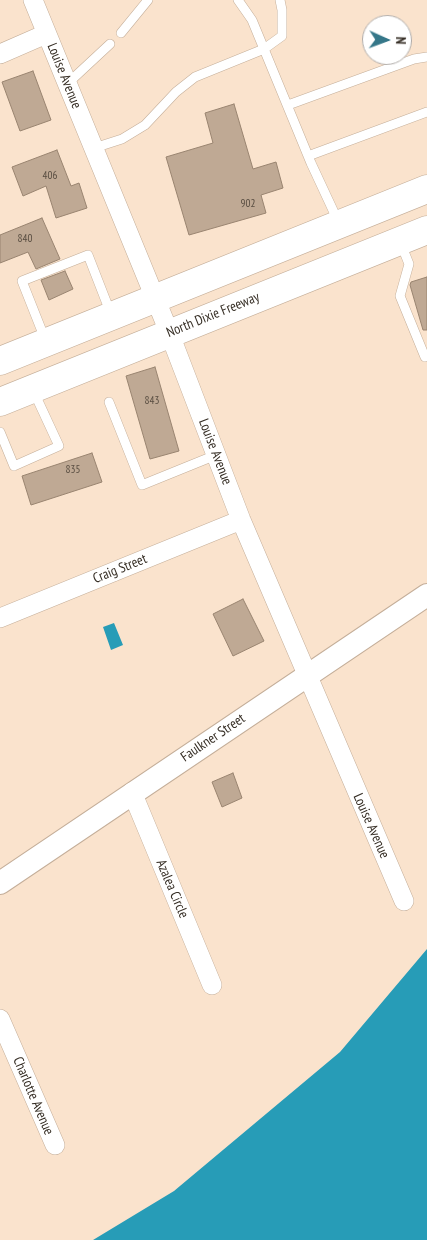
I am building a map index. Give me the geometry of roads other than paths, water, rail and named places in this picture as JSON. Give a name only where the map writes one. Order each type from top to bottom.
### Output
[{"type":"main road","points":[[0,360],[427,189]]},
{"type":"main road","name":"North Dixie Freeway","points":[[0,402],[169,332],[427,230]]},
{"type":"street","name":"Louise Avenue","points":[[32,0],[155,297],[241,520],[306,676],[404,901]]},
{"type":"street","points":[[0,54],[46,34]]},
{"type":"street","name":"Craig Street","points":[[0,618],[241,520]]},
{"type":"street","name":"Faulkner Street","points":[[0,883],[132,792],[427,595]]},
{"type":"street","name":"Azalea Circle","points":[[132,792],[212,985]]},
{"type":"street","name":"Charlotte Avenue","points":[[0,1019],[55,1145]]},
{"type":"lane","points":[[121,33],[148,0]]},
{"type":"lane","points":[[238,0],[252,20],[308,156],[340,224]]},
{"type":"lane","points":[[94,148],[122,139],[145,125],[176,92],[195,77],[264,49],[282,36],[280,0]]},
{"type":"lane","points":[[67,84],[110,44]]},
{"type":"lane","points":[[288,104],[414,59],[427,57]]},
{"type":"lane","points":[[308,156],[427,112]]},
{"type":"lane","points":[[399,241],[409,264],[400,296],[425,357],[427,356]]},
{"type":"lane","points":[[46,342],[22,281],[88,255],[111,315]]},
{"type":"lane","points":[[0,432],[14,466],[59,446],[32,389]]},
{"type":"lane","points":[[109,402],[142,485],[216,455]]},
{"type":"water","points":[[114,623],[123,645],[111,650],[103,627]]},
{"type":"water","points":[[427,949],[427,1240],[93,1240],[174,1191],[340,1052]]}]
